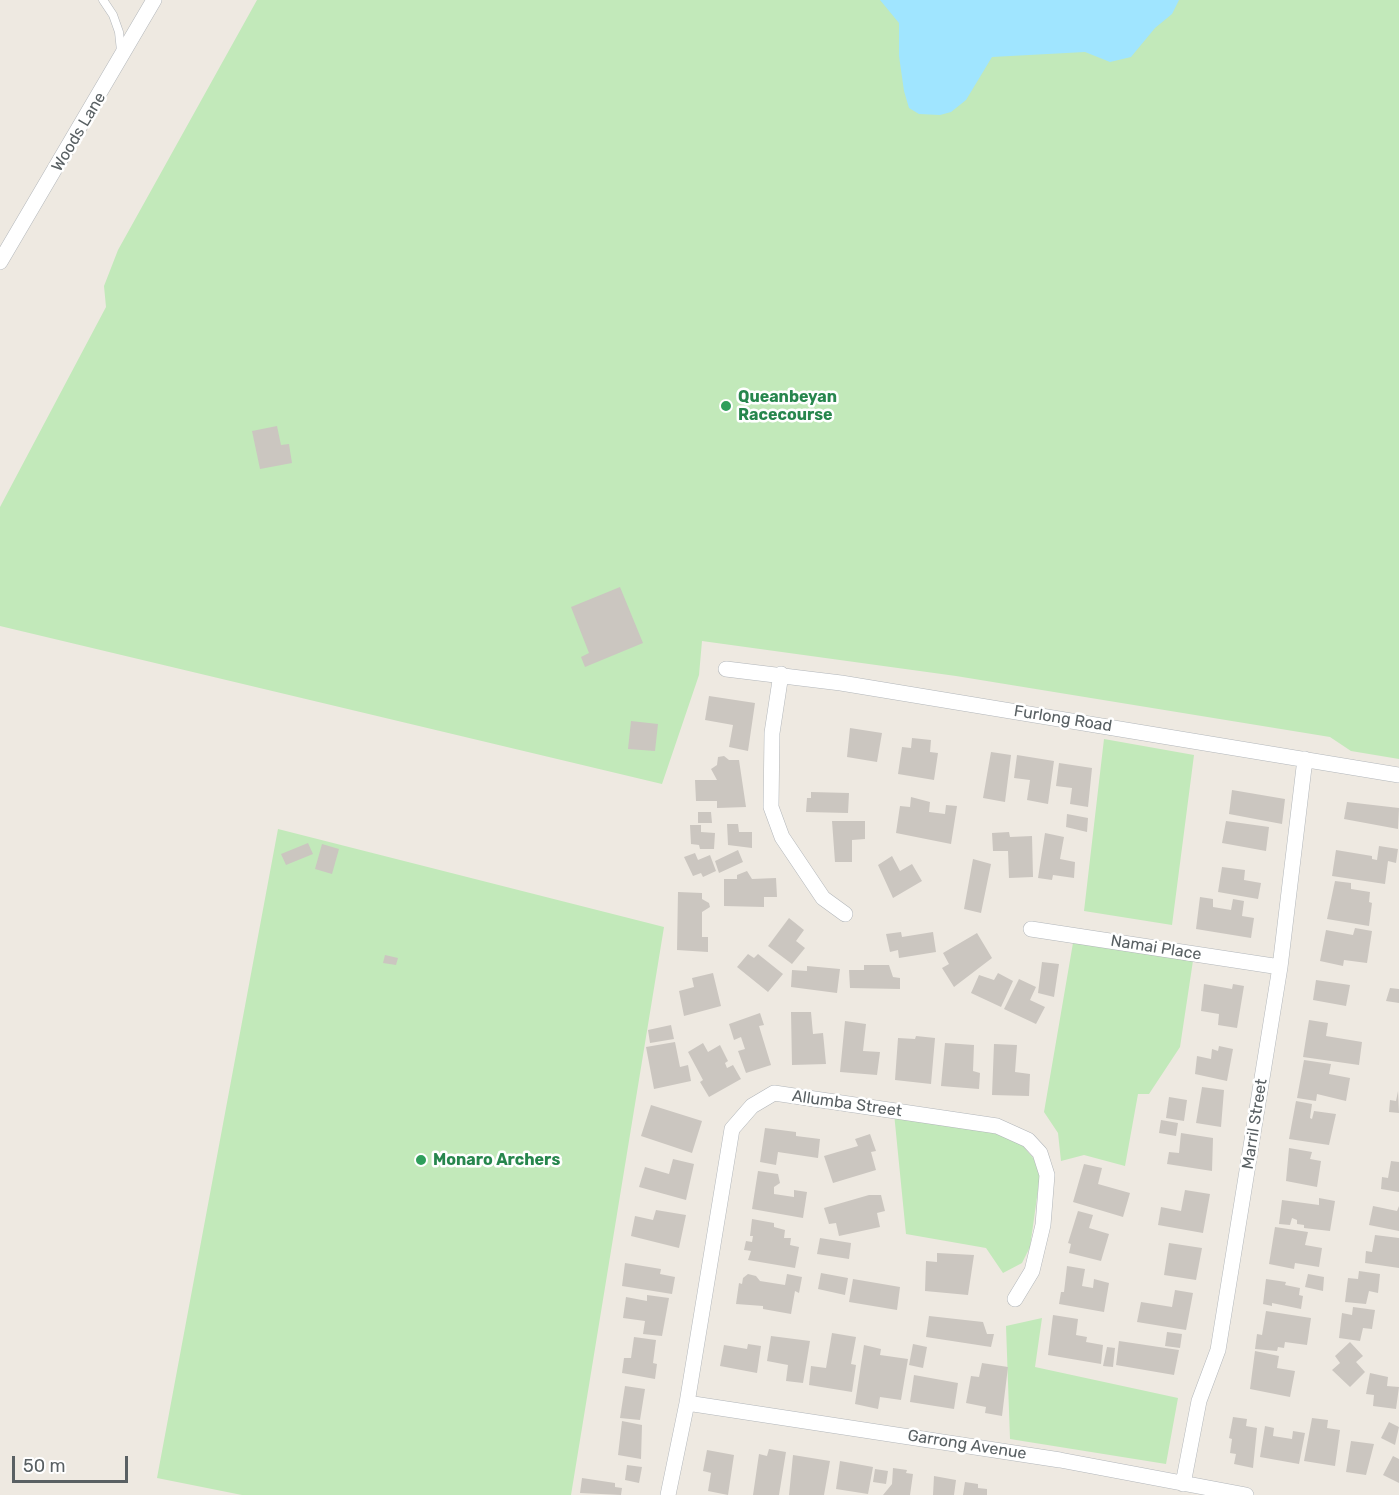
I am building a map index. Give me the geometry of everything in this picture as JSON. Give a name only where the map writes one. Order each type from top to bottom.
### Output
[{"type":"street","name":"Woods Lane","points":[[0,262],[122,60],[154,0]]},
{"type":"street","name":"Furlong Road","points":[[726,669],[781,674],[1399,775]]},
{"type":"street","points":[[781,674],[772,733],[771,807],[782,837],[823,898],[845,914]]},
{"type":"street","name":"Marril Street","points":[[1183,1484],[1199,1401],[1218,1350],[1280,967],[1305,759]]},
{"type":"street","name":"Namai Place","points":[[1031,929],[1280,967]]},
{"type":"street","name":"Allumba Street","points":[[668,1495],[687,1403],[732,1129],[752,1106],[774,1093],[997,1125],[1028,1140],[1040,1153],[1047,1175],[1043,1225],[1032,1271],[1015,1299]]},
{"type":"street","name":"Garrong Avenue","points":[[687,1403],[1060,1460],[1246,1495]]},
{"type":"lane","points":[[103,0],[113,15],[119,32],[122,60]]},
{"type":"green space","name":"Queanbeyan Racecourse","points":[[257,0],[1399,0],[1399,759],[1351,751],[1330,737],[956,676],[702,641],[699,675],[662,784],[0,626],[0,507],[106,307],[104,286],[118,250]]},
{"type":"green space","points":[[1104,739],[1194,755],[1172,925],[1084,911]]},
{"type":"green space","name":"Monaro Archers","points":[[278,829],[664,927],[571,1495],[242,1495],[157,1478]]},
{"type":"green space","points":[[1074,937],[1194,954],[1180,1047],[1149,1094],[1138,1094],[1125,1166],[1084,1155],[1061,1161],[1058,1133],[1044,1112]]},
{"type":"green space","points":[[894,1113],[1002,1135],[1023,1146],[1034,1159],[1040,1176],[1030,1247],[1022,1263],[1003,1273],[986,1248],[906,1234]]},
{"type":"green space","points":[[1042,1318],[1035,1367],[1178,1398],[1166,1464],[1010,1439],[1006,1326]]},
{"type":"water","points":[[880,0],[1179,0],[1172,14],[1155,28],[1131,57],[1110,62],[1085,52],[992,57],[966,100],[951,112],[940,115],[919,114],[909,108],[899,56],[899,23]]},
{"type":"building","points":[[277,426],[281,445],[289,444],[292,463],[260,469],[252,431]]},
{"type":"building","points":[[620,587],[643,643],[585,667],[581,657],[589,653],[571,607]]},
{"type":"building","points":[[709,696],[755,703],[748,751],[729,747],[733,725],[705,720]]},
{"type":"building","points":[[631,721],[658,724],[655,751],[628,749]]},
{"type":"building","points":[[850,728],[882,733],[877,762],[847,757]]},
{"type":"building","points":[[912,738],[931,740],[930,752],[938,753],[934,780],[898,774],[902,747],[911,748]]},
{"type":"building","points":[[991,752],[1011,755],[1005,802],[983,798]]},
{"type":"building","points":[[1017,755],[1054,761],[1048,804],[1027,800],[1030,780],[1014,778]]},
{"type":"building","points":[[724,756],[729,760],[739,760],[746,807],[717,808],[717,801],[696,801],[695,780],[717,780],[711,769],[717,765],[718,757]]},
{"type":"building","points":[[1059,763],[1092,768],[1088,807],[1070,804],[1072,788],[1056,786]]},
{"type":"building","points":[[1232,790],[1285,799],[1282,824],[1229,814]]},
{"type":"building","points":[[811,792],[849,793],[848,813],[806,812],[807,798],[811,798]]},
{"type":"building","points":[[911,797],[930,802],[929,812],[945,814],[946,805],[957,806],[951,844],[896,833],[900,806],[910,807]]},
{"type":"building","points":[[1347,802],[1399,808],[1398,829],[1344,819]]},
{"type":"building","points":[[698,812],[711,812],[712,823],[698,823]]},
{"type":"building","points":[[1067,814],[1088,818],[1087,832],[1066,827]]},
{"type":"building","points":[[832,821],[865,821],[865,839],[852,840],[852,862],[835,862]]},
{"type":"building","points":[[1226,821],[1269,827],[1266,851],[1222,843]]},
{"type":"building","points":[[727,824],[738,824],[739,832],[752,832],[752,848],[728,845]]},
{"type":"building","points":[[690,825],[701,825],[701,832],[715,833],[714,849],[700,849],[699,845],[691,844]]},
{"type":"building","points":[[1009,832],[1010,837],[1032,836],[1033,877],[1009,878],[1008,851],[993,851],[992,833]]},
{"type":"building","points":[[1045,833],[1064,837],[1060,859],[1075,862],[1074,878],[1053,875],[1052,880],[1038,878]]},
{"type":"building","points":[[308,843],[313,854],[286,865],[281,854]]},
{"type":"building","points":[[322,844],[339,849],[332,874],[315,869]]},
{"type":"building","points":[[1379,846],[1398,849],[1396,863],[1388,861],[1385,884],[1332,876],[1336,850],[1372,856],[1372,859],[1377,860]]},
{"type":"building","points":[[738,850],[743,862],[719,873],[715,861]]},
{"type":"building","points":[[695,853],[698,860],[710,855],[716,871],[703,877],[701,873],[693,876],[684,857]]},
{"type":"building","points":[[892,856],[900,871],[912,864],[922,881],[893,898],[878,865]]},
{"type":"building","points":[[973,859],[991,864],[981,913],[964,909]]},
{"type":"building","points":[[1222,867],[1245,870],[1244,880],[1261,883],[1258,899],[1218,892]]},
{"type":"building","points":[[747,871],[752,879],[776,878],[777,897],[764,897],[764,907],[724,906],[724,879],[737,879],[737,875]]},
{"type":"building","points":[[1335,881],[1351,883],[1351,889],[1370,892],[1369,902],[1372,903],[1369,926],[1327,919]]},
{"type":"building","points":[[678,892],[702,893],[702,899],[709,903],[710,907],[702,912],[702,937],[708,937],[708,952],[677,950]]},
{"type":"building","points":[[1200,897],[1213,899],[1213,907],[1231,910],[1233,899],[1244,901],[1242,916],[1254,918],[1251,938],[1196,929]]},
{"type":"building","points":[[789,918],[804,930],[796,941],[805,948],[792,964],[768,946]]},
{"type":"building","points":[[1355,928],[1372,931],[1367,963],[1344,960],[1343,966],[1320,961],[1326,930],[1353,935]]},
{"type":"building","points":[[901,932],[902,937],[933,932],[936,952],[899,958],[898,950],[890,952],[886,934]]},
{"type":"building","points":[[977,933],[992,958],[954,987],[942,968],[949,964],[943,953]]},
{"type":"building","points":[[748,954],[754,958],[758,954],[783,974],[768,992],[737,967]]},
{"type":"building","points":[[385,955],[398,958],[396,965],[383,963]]},
{"type":"building","points":[[1042,962],[1059,964],[1054,997],[1038,993]]},
{"type":"building","points":[[864,965],[889,965],[893,977],[900,978],[900,989],[850,988],[849,970],[864,970]]},
{"type":"building","points":[[807,966],[840,969],[837,993],[791,987],[792,970],[807,971]]},
{"type":"building","points":[[713,973],[721,1006],[684,1016],[679,991],[694,987],[692,978]]},
{"type":"building","points":[[998,973],[1013,981],[1001,1007],[971,993],[979,975],[994,980]]},
{"type":"building","points":[[1019,979],[1036,987],[1030,1000],[1045,1007],[1036,1024],[1004,1009]]},
{"type":"building","points":[[1316,980],[1350,985],[1346,1006],[1313,1000]]},
{"type":"building","points":[[1204,984],[1232,989],[1233,984],[1244,986],[1237,1028],[1218,1025],[1219,1014],[1201,1011]]},
{"type":"building","points":[[1390,988],[1399,989],[1399,1003],[1386,1001]]},
{"type":"building","points":[[791,1012],[811,1012],[813,1034],[823,1033],[826,1064],[792,1065]]},
{"type":"building","points":[[760,1013],[764,1025],[759,1026],[771,1065],[746,1073],[738,1051],[745,1049],[741,1037],[734,1040],[729,1024]]},
{"type":"building","points":[[1309,1020],[1328,1023],[1326,1036],[1362,1042],[1359,1065],[1303,1057]]},
{"type":"building","points":[[845,1021],[866,1024],[863,1051],[880,1052],[877,1075],[840,1072]]},
{"type":"building","points":[[671,1025],[674,1039],[650,1043],[648,1030]]},
{"type":"building","points":[[916,1036],[935,1038],[931,1084],[895,1080],[898,1038],[915,1039]]},
{"type":"building","points":[[675,1042],[680,1067],[688,1065],[691,1081],[654,1089],[646,1047]]},
{"type":"building","points":[[703,1043],[708,1052],[720,1045],[728,1061],[725,1063],[727,1068],[733,1065],[741,1079],[709,1097],[700,1082],[703,1080],[688,1052]]},
{"type":"building","points":[[945,1043],[974,1045],[973,1071],[980,1073],[979,1089],[941,1086]]},
{"type":"building","points":[[994,1044],[1017,1045],[1015,1072],[1030,1074],[1029,1096],[992,1095]]},
{"type":"building","points":[[1219,1046],[1233,1049],[1227,1081],[1195,1074],[1197,1056],[1211,1059],[1212,1049],[1218,1051]]},
{"type":"building","points":[[1304,1060],[1331,1064],[1329,1074],[1350,1078],[1346,1101],[1317,1094],[1316,1101],[1297,1098]]},
{"type":"building","points":[[1202,1087],[1224,1090],[1221,1127],[1196,1123]]},
{"type":"building","points":[[1398,1091],[1399,1113],[1389,1112],[1390,1100],[1396,1101]]},
{"type":"building","points":[[1169,1097],[1187,1100],[1184,1121],[1166,1118]]},
{"type":"building","points":[[1296,1101],[1312,1104],[1310,1118],[1312,1119],[1314,1111],[1336,1114],[1329,1145],[1289,1139]]},
{"type":"building","points":[[651,1105],[702,1121],[692,1153],[641,1136]]},
{"type":"building","points":[[1161,1120],[1178,1123],[1176,1136],[1159,1133]]},
{"type":"building","points":[[765,1128],[796,1132],[796,1136],[820,1139],[818,1158],[778,1152],[776,1165],[760,1162]]},
{"type":"building","points":[[1181,1133],[1213,1138],[1212,1171],[1167,1164],[1169,1152],[1179,1153]]},
{"type":"building","points":[[870,1134],[876,1151],[871,1152],[876,1170],[833,1183],[824,1156],[858,1146],[855,1139]]},
{"type":"building","points":[[1289,1148],[1312,1152],[1310,1159],[1321,1161],[1317,1187],[1286,1181]]},
{"type":"building","points":[[673,1159],[694,1164],[686,1200],[639,1187],[645,1167],[669,1174]]},
{"type":"building","points":[[1391,1161],[1399,1162],[1399,1192],[1381,1189],[1382,1177],[1388,1178]]},
{"type":"building","points":[[1084,1164],[1102,1168],[1098,1184],[1130,1193],[1123,1217],[1073,1202]]},
{"type":"building","points":[[758,1171],[778,1174],[780,1183],[774,1187],[774,1194],[794,1197],[794,1190],[807,1192],[803,1218],[752,1209]]},
{"type":"building","points":[[1185,1190],[1210,1194],[1203,1233],[1158,1225],[1161,1207],[1181,1211]]},
{"type":"building","points":[[869,1195],[881,1195],[885,1211],[877,1213],[880,1227],[839,1236],[836,1223],[829,1224],[824,1208]]},
{"type":"building","points":[[1319,1198],[1335,1201],[1330,1231],[1304,1228],[1304,1225],[1297,1224],[1297,1220],[1292,1218],[1290,1225],[1279,1224],[1282,1200],[1319,1205]]},
{"type":"building","points":[[1373,1206],[1397,1211],[1399,1206],[1399,1231],[1369,1225]]},
{"type":"building","points":[[656,1210],[686,1215],[679,1248],[631,1236],[635,1216],[653,1220]]},
{"type":"building","points":[[1078,1211],[1093,1215],[1089,1228],[1109,1234],[1101,1261],[1069,1253],[1071,1244],[1068,1243]]},
{"type":"building","points":[[752,1219],[774,1223],[774,1227],[785,1230],[784,1238],[791,1238],[790,1245],[799,1247],[795,1268],[748,1260],[751,1251],[744,1250],[746,1241],[752,1242],[753,1236],[750,1236]]},
{"type":"building","points":[[1275,1227],[1308,1232],[1305,1245],[1322,1248],[1319,1267],[1295,1263],[1294,1269],[1269,1264]]},
{"type":"building","points":[[1375,1235],[1399,1238],[1399,1268],[1365,1263],[1366,1251],[1372,1252]]},
{"type":"building","points":[[820,1238],[851,1243],[849,1259],[817,1254]]},
{"type":"building","points":[[1169,1243],[1202,1248],[1196,1280],[1164,1275]]},
{"type":"building","points":[[937,1253],[974,1255],[968,1295],[925,1291],[926,1261],[937,1262]]},
{"type":"building","points":[[625,1263],[661,1269],[660,1274],[675,1277],[672,1294],[622,1286]]},
{"type":"building","points":[[1067,1266],[1085,1269],[1082,1286],[1093,1288],[1094,1279],[1109,1283],[1104,1312],[1059,1304],[1061,1292],[1064,1292]]},
{"type":"building","points":[[1359,1271],[1380,1274],[1378,1293],[1369,1291],[1366,1304],[1345,1302],[1348,1278],[1358,1279]]},
{"type":"building","points":[[821,1273],[848,1278],[845,1295],[818,1289]]},
{"type":"building","points":[[748,1274],[756,1276],[760,1281],[785,1285],[787,1274],[802,1277],[799,1293],[795,1291],[791,1314],[763,1309],[763,1306],[736,1304],[739,1283],[742,1284],[743,1278]]},
{"type":"building","points":[[1308,1274],[1324,1277],[1323,1291],[1305,1287]]},
{"type":"building","points":[[853,1279],[900,1287],[897,1310],[849,1302]]},
{"type":"building","points":[[1266,1279],[1286,1282],[1285,1285],[1300,1288],[1299,1295],[1303,1296],[1301,1309],[1272,1303],[1272,1306],[1263,1304]]},
{"type":"building","points":[[1175,1290],[1193,1293],[1186,1330],[1137,1322],[1141,1302],[1172,1307]]},
{"type":"building","points":[[647,1295],[669,1298],[662,1336],[643,1334],[645,1321],[623,1318],[626,1297],[647,1301]]},
{"type":"building","points":[[1353,1307],[1375,1310],[1372,1329],[1363,1328],[1360,1341],[1339,1338],[1342,1313],[1352,1315]]},
{"type":"building","points":[[1266,1311],[1311,1318],[1307,1345],[1285,1342],[1284,1348],[1278,1347],[1277,1351],[1255,1349],[1257,1334],[1262,1335]]},
{"type":"building","points":[[1053,1315],[1078,1319],[1076,1335],[1087,1337],[1086,1342],[1103,1345],[1101,1364],[1048,1355]]},
{"type":"building","points":[[929,1316],[983,1322],[987,1334],[994,1334],[991,1347],[926,1337]]},
{"type":"building","points":[[1167,1332],[1182,1334],[1180,1348],[1165,1346]]},
{"type":"building","points":[[832,1333],[856,1337],[851,1364],[856,1365],[852,1392],[809,1385],[811,1366],[826,1368]]},
{"type":"building","points":[[771,1336],[810,1341],[803,1383],[786,1381],[788,1365],[767,1361]]},
{"type":"building","points":[[634,1337],[656,1340],[653,1363],[657,1364],[655,1379],[622,1373],[624,1358],[631,1358]]},
{"type":"building","points":[[1119,1341],[1179,1350],[1174,1375],[1116,1365]]},
{"type":"building","points":[[1350,1342],[1363,1356],[1356,1362],[1365,1372],[1350,1387],[1332,1370],[1340,1363],[1335,1356]]},
{"type":"building","points":[[748,1344],[761,1346],[757,1373],[720,1366],[724,1345],[747,1349]]},
{"type":"building","points":[[913,1344],[927,1347],[923,1368],[909,1365]]},
{"type":"building","points":[[864,1345],[881,1349],[880,1355],[908,1359],[901,1400],[880,1397],[878,1409],[855,1404]]},
{"type":"building","points":[[1107,1347],[1115,1348],[1113,1367],[1103,1366]]},
{"type":"building","points":[[1255,1351],[1279,1356],[1277,1368],[1295,1371],[1290,1397],[1250,1389]]},
{"type":"building","points":[[982,1363],[1008,1367],[1002,1416],[985,1413],[986,1407],[966,1403],[971,1376],[979,1377]]},
{"type":"building","points":[[1370,1373],[1388,1377],[1387,1386],[1399,1387],[1396,1409],[1373,1406],[1374,1395],[1366,1394]]},
{"type":"building","points":[[914,1375],[958,1383],[954,1409],[910,1402]]},
{"type":"building","points":[[625,1386],[645,1389],[640,1420],[620,1418]]},
{"type":"building","points":[[1233,1417],[1247,1419],[1246,1426],[1257,1428],[1253,1468],[1234,1464],[1236,1454],[1230,1453],[1232,1439],[1229,1438]]},
{"type":"building","points":[[1312,1418],[1328,1420],[1327,1428],[1340,1430],[1335,1466],[1304,1461]]},
{"type":"building","points":[[622,1421],[642,1425],[641,1459],[618,1455]]},
{"type":"building","points":[[1389,1422],[1399,1427],[1395,1445],[1381,1438]]},
{"type":"building","points":[[1265,1426],[1274,1428],[1273,1436],[1292,1439],[1293,1431],[1305,1433],[1299,1464],[1260,1457]]},
{"type":"building","points":[[1351,1441],[1374,1444],[1366,1475],[1346,1472]]},
{"type":"building","points":[[769,1449],[786,1452],[779,1495],[753,1495],[759,1454],[767,1456]]},
{"type":"building","points":[[707,1450],[734,1455],[728,1495],[708,1491],[711,1473],[703,1471]]},
{"type":"building","points":[[793,1455],[830,1461],[824,1495],[789,1495]]},
{"type":"building","points":[[1393,1456],[1399,1459],[1399,1483],[1383,1475]]},
{"type":"building","points":[[840,1461],[873,1467],[868,1494],[836,1489]]},
{"type":"building","points":[[627,1465],[642,1467],[639,1483],[625,1480]]},
{"type":"building","points":[[893,1468],[907,1470],[906,1473],[913,1474],[910,1495],[883,1495],[892,1484]]},
{"type":"building","points":[[875,1469],[888,1471],[886,1484],[873,1482]]},
{"type":"building","points":[[934,1476],[956,1480],[954,1495],[933,1495]]},
{"type":"building","points":[[582,1478],[615,1483],[615,1487],[622,1488],[621,1495],[580,1493]]},
{"type":"building","points":[[965,1482],[978,1484],[978,1488],[987,1489],[987,1495],[963,1495]]},
{"type":"place","name":"Queanbeyan Racecourse","points":[[726,406]]},
{"type":"place","name":"Monaro Archers","points":[[421,1160]]}]
